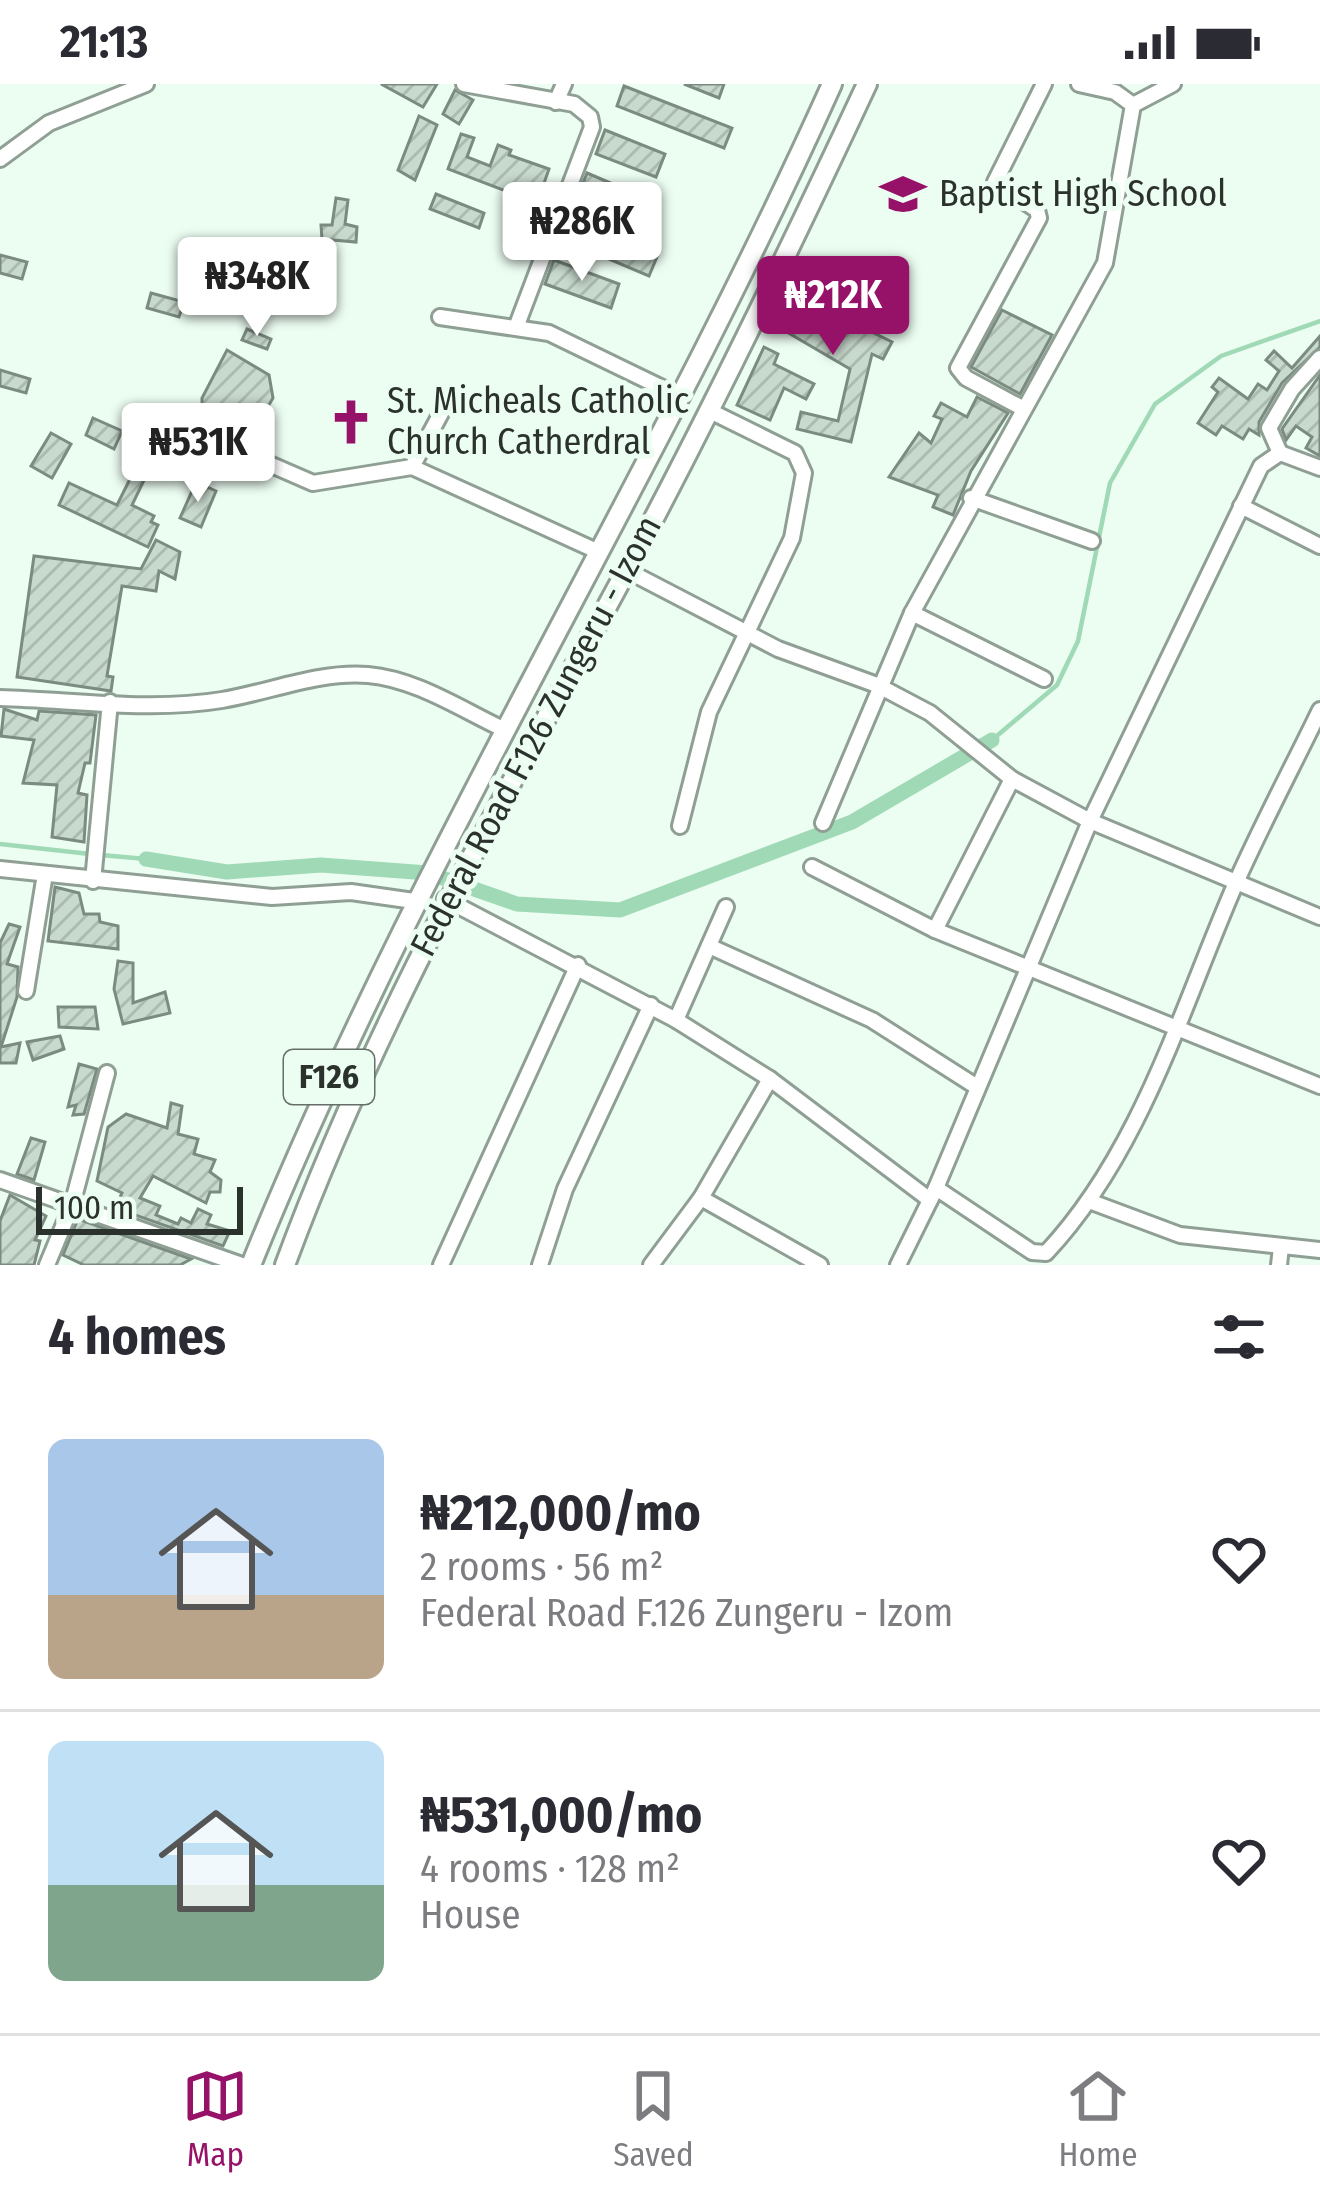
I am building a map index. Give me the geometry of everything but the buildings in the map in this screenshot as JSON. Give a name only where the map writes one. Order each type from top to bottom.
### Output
[{"type":"main road","name":"Federal Road F.126 Zungeru - Izom","points":[[247,1265],[344,1043],[762,240],[832,84]]},
{"type":"main road","name":"Federal Road F.126 Zungeru - Izom","points":[[285,1265],[367,1059],[446,897],[710,411],[867,84]]},
{"type":"main road","points":[[531,681],[559,695]]},
{"type":"street","points":[[0,160],[49,123],[146,84]]},
{"type":"street","points":[[464,84],[584,109],[592,127],[517,325]]},
{"type":"street","points":[[556,102],[564,84]]},
{"type":"street","points":[[1022,408],[966,378],[958,368],[1039,218],[1036,210],[995,182],[1044,84]]},
{"type":"street","points":[[1079,84],[1115,92],[1133,105]]},
{"type":"street","points":[[1133,105],[1173,84]]},
{"type":"street","points":[[823,823],[912,613],[971,497],[1105,262],[1133,105]]},
{"type":"street","points":[[440,317],[549,333],[681,397]]},
{"type":"street","points":[[1320,358],[1292,389],[1269,428],[1280,452],[1320,468]]},
{"type":"street","points":[[412,466],[446,404]]},
{"type":"street","points":[[680,826],[701,734],[792,538],[802,462],[710,411]]},
{"type":"street","points":[[184,427],[322,485],[412,466],[599,552]]},
{"type":"street","points":[[898,1265],[933,1194],[1090,820],[1261,466],[1280,452]]},
{"type":"street","points":[[971,497],[1092,541]]},
{"type":"street","points":[[1241,506],[1320,546]]},
{"type":"street","points":[[626,571],[748,634],[878,686],[965,737],[1012,779],[1090,820],[1320,916]]},
{"type":"street","points":[[912,613],[1044,679]]},
{"type":"street","points":[[0,698],[110,703],[221,700],[332,676],[370,675],[412,686],[505,730]]},
{"type":"street","points":[[94,873],[110,703]]},
{"type":"street","points":[[446,897],[652,1005],[770,1079],[933,1194],[1032,1252],[1046,1253],[1089,1201],[1176,1027],[1236,881],[1320,710]]},
{"type":"street","points":[[935,930],[1012,779]]},
{"type":"street","points":[[812,867],[935,930],[1320,1086]]},
{"type":"street","points":[[0,869],[94,873],[272,897],[350,892],[416,898]]},
{"type":"street","points":[[26,991],[45,874]]},
{"type":"street","points":[[676,1020],[726,908]]},
{"type":"street","points":[[709,946],[872,1020],[976,1087]]},
{"type":"street","points":[[441,1265],[578,965]]},
{"type":"street","points":[[540,1265],[565,1189],[652,1005]]},
{"type":"street","points":[[46,1265],[72,1205],[106,1073]]},
{"type":"street","points":[[651,1265],[700,1198],[770,1079]]},
{"type":"street","points":[[0,1180],[247,1265]]},
{"type":"street","points":[[700,1198],[820,1265]]},
{"type":"street","points":[[1089,1201],[1180,1235],[1320,1250]]},
{"type":"street","points":[[1279,1265],[1281,1247]]},
{"type":"waterway","points":[[992,740],[1057,685],[1078,641],[1110,483],[1155,404],[1221,356],[1320,321]]},
{"type":"waterway","points":[[146,859],[227,872],[321,865],[428,873],[517,904],[620,910],[852,822],[992,740]]},
{"type":"waterway","points":[[0,844],[90,854]]},
{"type":"waterway","points":[[101,855],[146,859]]},
{"type":"place","name":"Baptist High School","points":[[903,194]]},
{"type":"place","name":"St. Micheals Catholic Church Catherdral","points":[[351,422]]}]
